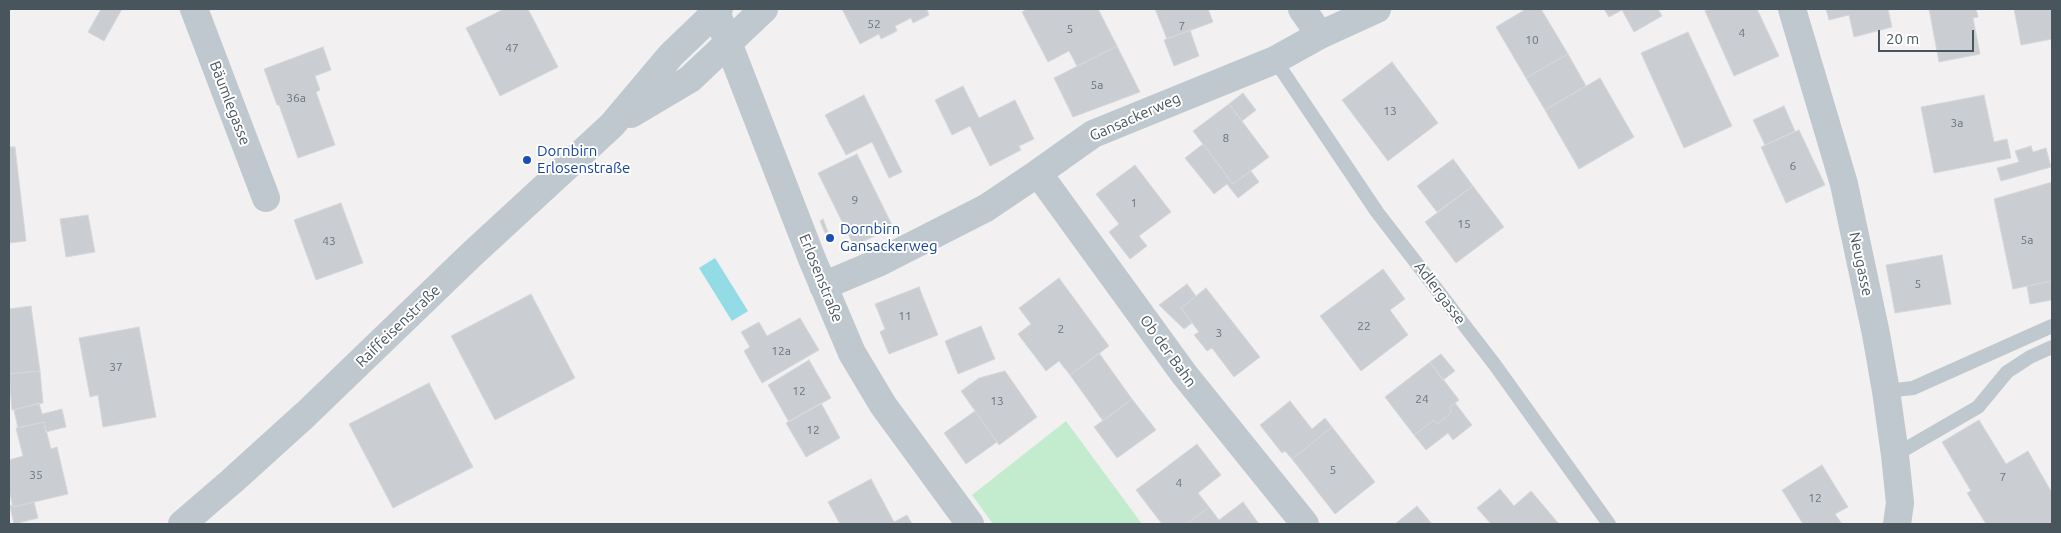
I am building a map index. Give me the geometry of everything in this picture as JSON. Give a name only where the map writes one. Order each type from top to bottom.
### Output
[{"type":"street","name":"Bäumlegasse","points":[[194,9],[266,198]]},
{"type":"street","name":"Raiffeisenstraße","points":[[612,125],[690,79],[764,9]]},
{"type":"street","points":[[1302,9],[1320,35]]},
{"type":"street","name":"Gansackerweg","points":[[823,286],[880,262],[986,208],[1093,134],[1275,60],[1320,35],[1377,9]]},
{"type":"street","name":"Neugasse","points":[[1792,9],[1844,184],[1886,391],[1900,503],[1898,524]]},
{"type":"street","name":"Raiffeisenstraße","points":[[182,524],[232,482],[298,421],[471,255],[612,125],[671,55],[716,10]]},
{"type":"street","name":"Erlosenstraße","points":[[716,10],[823,286],[852,353],[883,405],[970,524]]},
{"type":"street","name":"Ob der Bahn","points":[[1038,173],[1184,374],[1304,524]]},
{"type":"lane","name":"Adlergasse","points":[[1275,60],[1377,212],[1495,366],[1608,524]]},
{"type":"lane","points":[[1886,391],[1914,388],[2052,326]]},
{"type":"lane","points":[[1895,455],[1978,408],[2006,372],[2030,357],[2052,347]]},
{"type":"green space","points":[[1066,421],[1142,524],[993,524],[972,495]]},
{"type":"water","points":[[715,258],[748,311],[732,321],[699,268]]},
{"type":"building","points":[[101,9],[122,9],[104,41],[88,32]]},
{"type":"building","points":[[504,9],[528,9],[558,67],[500,96],[466,28]]},
{"type":"building","points":[[842,9],[930,9],[927,10],[929,15],[913,23],[911,18],[895,26],[897,31],[881,39],[879,34],[860,44]]},
{"type":"building","points":[[1028,9],[1098,9],[1117,46],[1077,66],[1069,51],[1048,62],[1022,12]]},
{"type":"building","points":[[1155,9],[1208,9],[1213,22],[1167,39]]},
{"type":"building","points":[[1526,9],[1541,9],[1568,54],[1526,78],[1496,27]]},
{"type":"building","points":[[1604,9],[1658,9],[1662,16],[1634,32],[1622,10],[1609,17]]},
{"type":"building","points":[[1710,9],[1757,9],[1779,56],[1734,76],[1705,11]]},
{"type":"building","points":[[1826,9],[1888,9],[1892,27],[1854,37],[1849,15],[1829,20]]},
{"type":"building","points":[[1929,9],[1976,9],[1978,17],[1973,18],[1980,54],[1939,62]]},
{"type":"building","points":[[2014,9],[2052,9],[2052,39],[2021,45]]},
{"type":"building","points":[[1190,30],[1199,56],[1174,66],[1164,40]]},
{"type":"building","points":[[1688,32],[1732,126],[1684,148],[1641,53]]},
{"type":"building","points":[[1117,46],[1140,92],[1073,117],[1054,78]]},
{"type":"building","points":[[323,47],[331,70],[315,76],[320,90],[316,92],[335,145],[298,158],[264,69]]},
{"type":"building","points":[[1568,54],[1586,86],[1545,110],[1526,78]]},
{"type":"building","points":[[1392,62],[1438,123],[1388,161],[1342,100]]},
{"type":"building","points":[[1600,78],[1634,137],[1579,169],[1545,110]]},
{"type":"building","points":[[963,86],[979,118],[1015,100],[1034,139],[1019,146],[1021,150],[990,166],[970,126],[952,135],[935,100]]},
{"type":"building","points":[[1243,93],[1256,110],[1242,121],[1229,104]]},
{"type":"building","points":[[864,95],[902,172],[889,178],[872,142],[846,155],[825,115]]},
{"type":"building","points":[[1984,95],[1994,142],[2007,139],[2011,158],[1934,173],[1921,107]]},
{"type":"building","points":[[1229,104],[1269,157],[1233,184],[1193,131]]},
{"type":"building","points":[[1784,106],[1795,131],[1765,145],[1753,120]]},
{"type":"building","points":[[1799,130],[1825,185],[1786,203],[1761,147]]},
{"type":"building","points":[[1203,144],[1233,184],[1251,171],[1259,182],[1238,198],[1227,184],[1214,194],[1185,158]]},
{"type":"building","points":[[2031,146],[2033,152],[2046,148],[2051,167],[2001,181],[1997,168],[2019,162],[2015,151]]},
{"type":"building","points":[[9,147],[15,147],[26,241],[9,243]]},
{"type":"building","points":[[857,154],[893,227],[854,246],[818,173]]},
{"type":"building","points":[[1453,159],[1473,186],[1437,212],[1417,186]]},
{"type":"building","points":[[1135,165],[1171,212],[1139,236],[1147,246],[1130,259],[1109,232],[1119,224],[1096,194]]},
{"type":"building","points":[[2052,182],[2052,281],[2013,289],[1994,199]]},
{"type":"building","points":[[1473,186],[1504,227],[1456,263],[1425,222]]},
{"type":"building","points":[[341,203],[363,263],[316,280],[294,220]]},
{"type":"building","points":[[88,215],[95,252],[66,257],[60,219]]},
{"type":"building","points":[[823,219],[828,232],[825,233],[820,221]]},
{"type":"building","points":[[1942,255],[1951,304],[1895,313],[1886,265]]},
{"type":"building","points":[[1383,269],[1405,299],[1390,310],[1408,335],[1361,371],[1320,316]]},
{"type":"building","points":[[1059,278],[1109,346],[1070,375],[1059,361],[1046,371],[1018,334],[1031,324],[1019,308]]},
{"type":"building","points":[[2052,281],[2052,300],[2030,304],[2027,286]]},
{"type":"building","points":[[1187,284],[1196,296],[1181,308],[1192,323],[1184,329],[1159,305]]},
{"type":"building","points":[[919,287],[938,335],[889,354],[880,332],[885,329],[875,304]]},
{"type":"building","points":[[1206,288],[1260,357],[1234,377],[1212,348],[1207,351],[1194,335],[1199,332],[1181,308]]},
{"type":"building","points":[[531,294],[575,378],[495,420],[451,336]]},
{"type":"building","points":[[31,306],[40,371],[9,374],[9,309]]},
{"type":"building","points":[[800,318],[819,350],[762,383],[744,351],[750,347],[741,332],[759,322],[767,336]]},
{"type":"building","points":[[981,326],[995,359],[958,374],[945,341]]},
{"type":"building","points":[[139,327],[156,417],[103,427],[98,395],[90,397],[79,338]]},
{"type":"building","points":[[1099,353],[1132,399],[1103,421],[1070,375]]},
{"type":"building","points":[[1441,354],[1455,371],[1443,380],[1430,362]]},
{"type":"building","points":[[809,360],[831,398],[789,422],[768,385]]},
{"type":"building","points":[[1430,362],[1459,400],[1449,408],[1452,412],[1437,424],[1434,420],[1414,435],[1385,397]]},
{"type":"building","points":[[40,371],[43,403],[12,410],[9,374]]},
{"type":"building","points":[[1005,371],[1037,417],[999,445],[961,391],[979,378]]},
{"type":"building","points":[[429,383],[473,467],[393,508],[349,424]]},
{"type":"building","points":[[1132,399],[1156,430],[1117,458],[1094,427]]},
{"type":"building","points":[[1290,401],[1312,429],[1325,418],[1332,427],[1292,459],[1285,451],[1282,453],[1260,425]]},
{"type":"building","points":[[39,403],[42,414],[62,409],[66,427],[46,432],[44,422],[18,428],[14,410]]},
{"type":"building","points":[[821,403],[840,438],[806,457],[786,423]]},
{"type":"building","points":[[1455,403],[1472,425],[1453,440],[1448,433],[1426,450],[1414,435],[1434,420],[1437,424],[1452,412],[1449,408]]},
{"type":"building","points":[[975,411],[997,442],[966,464],[944,433]]},
{"type":"building","points":[[1979,420],[2006,464],[2028,451],[2052,493],[2052,524],[1986,524],[1967,493],[1971,491],[1942,442]]},
{"type":"building","points":[[44,422],[51,449],[57,447],[68,494],[13,507],[9,490],[9,460],[23,456],[16,428]]},
{"type":"building","points":[[1332,427],[1375,482],[1335,514],[1292,459]]},
{"type":"building","points":[[1197,444],[1221,475],[1198,493],[1209,507],[1187,524],[1162,524],[1136,490]]},
{"type":"building","points":[[1822,465],[1848,507],[1835,514],[1842,524],[1803,524],[1782,490]]},
{"type":"building","points":[[871,479],[894,522],[907,515],[912,524],[840,524],[828,502]]},
{"type":"building","points":[[1500,489],[1514,506],[1531,491],[1559,524],[1491,524],[1477,508]]},
{"type":"building","points":[[34,502],[38,518],[14,524],[10,506]]},
{"type":"building","points":[[1243,502],[1259,524],[1187,524],[1209,507],[1219,520]]},
{"type":"building","points":[[1417,506],[1432,524],[1395,524]]},
{"type":"place","name":"Dornbirn Erlosenstraße","points":[[527,160]]},
{"type":"place","name":"Dornbirn Gansackerweg","points":[[830,238]]}]
